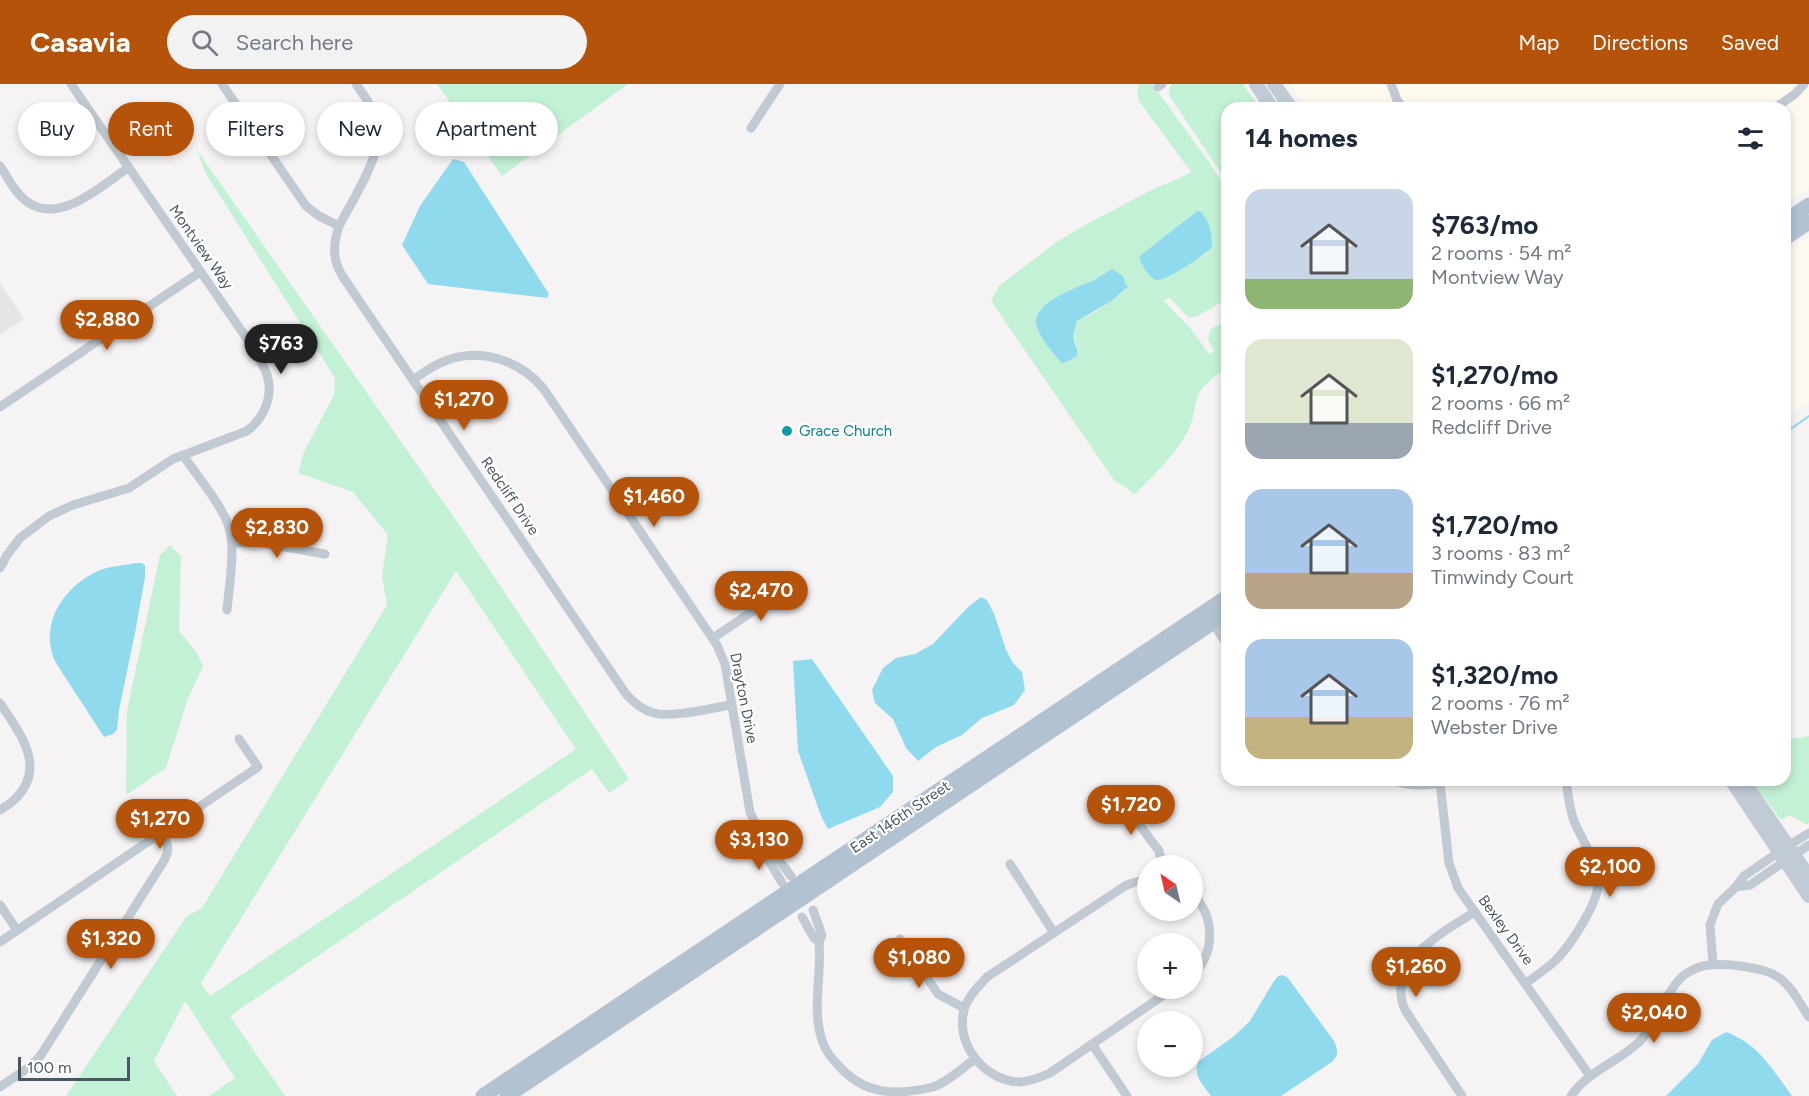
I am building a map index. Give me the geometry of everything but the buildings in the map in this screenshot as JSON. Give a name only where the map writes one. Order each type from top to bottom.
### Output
[{"type":"main road","points":[[1256,84],[1268,102]]},
{"type":"main road","points":[[1274,84],[1286,102]]},
{"type":"main road","points":[[1791,217],[1809,206]]},
{"type":"main road","points":[[1791,234],[1809,222]]},
{"type":"main road","name":"East 146th Street","points":[[483,1096],[1220,617]]},
{"type":"main road","name":"East 146th Street","points":[[507,1096],[1220,617]]},
{"type":"main road","points":[[1736,786],[1787,854],[1809,877]]},
{"type":"main road","points":[[1747,786],[1809,896]]},
{"type":"street","name":"Montview Way","points":[[0,568],[4,552],[49,516],[73,505],[129,488],[173,459],[247,431],[263,414],[269,393],[267,374],[254,349],[71,84]]},
{"type":"street","points":[[222,84],[306,206],[319,216],[339,226]]},
{"type":"street","name":"Redcliff Drive","points":[[356,84],[375,114],[379,141],[372,162],[339,226],[334,250],[339,271],[631,700],[644,709],[664,714],[731,705]]},
{"type":"street","points":[[751,128],[780,84]]},
{"type":"street","points":[[1391,84],[1398,102]]},
{"type":"street","points":[[1784,102],[1804,84]]},
{"type":"street","points":[[0,166],[17,192],[27,202],[42,209],[56,210],[85,196],[128,168]]},
{"type":"street","points":[[0,406],[200,272]]},
{"type":"street","name":"Drayton Drive","points":[[413,380],[444,361],[476,355],[506,361],[519,368],[543,388],[713,638],[725,664],[752,819],[767,849],[768,859],[782,883]]},
{"type":"street","points":[[183,455],[227,521],[232,543],[227,610]]},
{"type":"street","points":[[232,543],[257,542],[325,554]]},
{"type":"street","points":[[713,638],[794,584]]},
{"type":"street","points":[[1220,617],[1216,628],[1221,635]]},
{"type":"street","points":[[0,703],[26,742],[30,756],[30,771],[25,786],[15,799],[0,810]]},
{"type":"street","points":[[0,942],[258,767],[239,739]]},
{"type":"street","name":"Bexley Drive","points":[[1440,786],[1451,873],[1458,888],[1590,1076]]},
{"type":"street","points":[[1526,983],[1562,953],[1589,912],[1597,891],[1598,881],[1594,865],[1570,809],[1567,786]]},
{"type":"street","points":[[1119,798],[1159,855]]},
{"type":"street","points":[[0,1087],[31,1066],[41,1055],[165,859],[169,847],[161,833]]},
{"type":"street","points":[[1713,964],[1710,925],[1722,898],[1736,887],[1750,885],[1809,833]]},
{"type":"street","points":[[1787,854],[1809,845]]},
{"type":"street","name":"Drayton Drive","points":[[767,849],[775,855],[791,876]]},
{"type":"street","points":[[1010,864],[1054,933]]},
{"type":"street","points":[[1137,882],[1125,886],[987,977],[964,1008],[964,1033],[975,1059],[983,1068],[1011,1081],[1026,1082],[1050,1072],[1158,999]]},
{"type":"street","points":[[0,905],[17,930]]},
{"type":"street","points":[[1203,908],[1209,925],[1209,945],[1203,962]]},
{"type":"street","points":[[813,910],[822,935],[819,942],[818,1015],[823,1043],[849,1078],[867,1090],[884,1094],[906,1094],[936,1086],[975,1059]]},
{"type":"street","points":[[1462,1096],[1405,1010],[1401,981],[1404,971],[1422,949],[1475,912]]},
{"type":"street","points":[[802,917],[814,938],[819,942]]},
{"type":"street","points":[[900,939],[938,993],[964,1008]]},
{"type":"street","points":[[1571,1096],[1581,1083],[1640,1041],[1679,979],[1703,966],[1713,964],[1759,969],[1778,976],[1809,1017]]},
{"type":"street","points":[[1092,1044],[1127,1096]]},
{"type":"shaded area","points":[[1290,84],[1809,84],[1809,189],[1791,201],[1791,102],[1302,102]]},
{"type":"shaded area","points":[[1809,236],[1809,403],[1791,415],[1791,249]]},
{"type":"shaded area","points":[[0,283],[24,319],[0,335]]},
{"type":"green space","points":[[437,84],[628,84],[558,135],[558,102],[450,102]]},
{"type":"green space","points":[[1139,84],[1152,84],[1221,180],[1221,302],[1196,317],[1188,317],[1170,298],[1163,300],[1191,329],[1209,354],[1214,351],[1208,340],[1210,330],[1221,323],[1221,373],[1202,389],[1197,398],[1191,425],[1176,450],[1135,494],[1114,480],[991,301],[999,286],[1055,243],[1155,188],[1191,172],[1139,101],[1137,92]],"holes":[[[1196,212],[1207,253],[1173,273],[1154,279],[1139,258]],[[1111,269],[1123,277],[1126,290],[1095,312],[1077,321],[1074,334],[1077,347],[1054,355],[1038,331],[1040,310],[1064,293],[1096,279]]]},
{"type":"green space","points":[[1173,84],[1243,84],[1256,102],[1221,102],[1221,173],[1169,95],[1170,86]]},
{"type":"green space","points":[[197,150],[460,526],[629,779],[609,793],[592,769],[230,1016],[285,1096],[209,1096],[235,1078],[185,1001],[154,1061],[177,1096],[66,1096],[186,917],[202,908],[387,605],[382,576],[388,535],[353,492],[298,473],[304,452],[334,395],[335,378],[205,172]],"holes":[[[456,571],[576,749],[210,996],[201,983]]]},
{"type":"green space","points":[[488,156],[529,156],[502,176]]},
{"type":"green space","points":[[170,545],[181,556],[179,631],[197,653],[203,666],[187,701],[166,768],[126,795],[127,711],[160,555]]},
{"type":"green space","points":[[1809,736],[1809,823],[1806,824],[1789,815],[1781,820],[1756,787],[1791,786],[1791,739]]},
{"type":"water","points":[[453,159],[464,162],[549,294],[547,298],[428,284],[402,245],[420,206]]},
{"type":"water","points":[[1200,211],[1210,228],[1212,247],[1177,272],[1157,280],[1151,277],[1140,261],[1141,255]]},
{"type":"water","points":[[1112,269],[1124,277],[1128,287],[1110,302],[1077,321],[1074,339],[1077,356],[1062,363],[1038,330],[1036,320],[1039,313],[1052,300]]},
{"type":"water","points":[[135,563],[145,565],[136,628],[117,730],[104,737],[56,663],[51,649],[52,621],[65,597],[85,578],[102,569]]},
{"type":"water","points":[[981,597],[987,600],[1006,650],[1013,663],[1022,672],[1025,690],[1014,705],[982,718],[962,735],[936,747],[918,761],[906,748],[893,719],[875,703],[872,690],[883,668],[896,658],[915,654],[933,644],[969,606]]},
{"type":"water","points":[[812,659],[893,776],[893,792],[880,807],[828,829],[821,816],[798,751],[793,661]]},
{"type":"water","points":[[1283,975],[1288,978],[1334,1041],[1337,1050],[1336,1057],[1281,1096],[1211,1096],[1199,1077],[1203,1077],[1203,1058],[1233,1037],[1250,1021],[1278,976]]},
{"type":"water","points":[[1726,1032],[1756,1050],[1792,1096],[1666,1096],[1698,1064],[1712,1040]]},
{"type":"waterway","points":[[1791,429],[1809,416]]},
{"type":"place","name":"Grace Church","points":[[787,431]]}]
